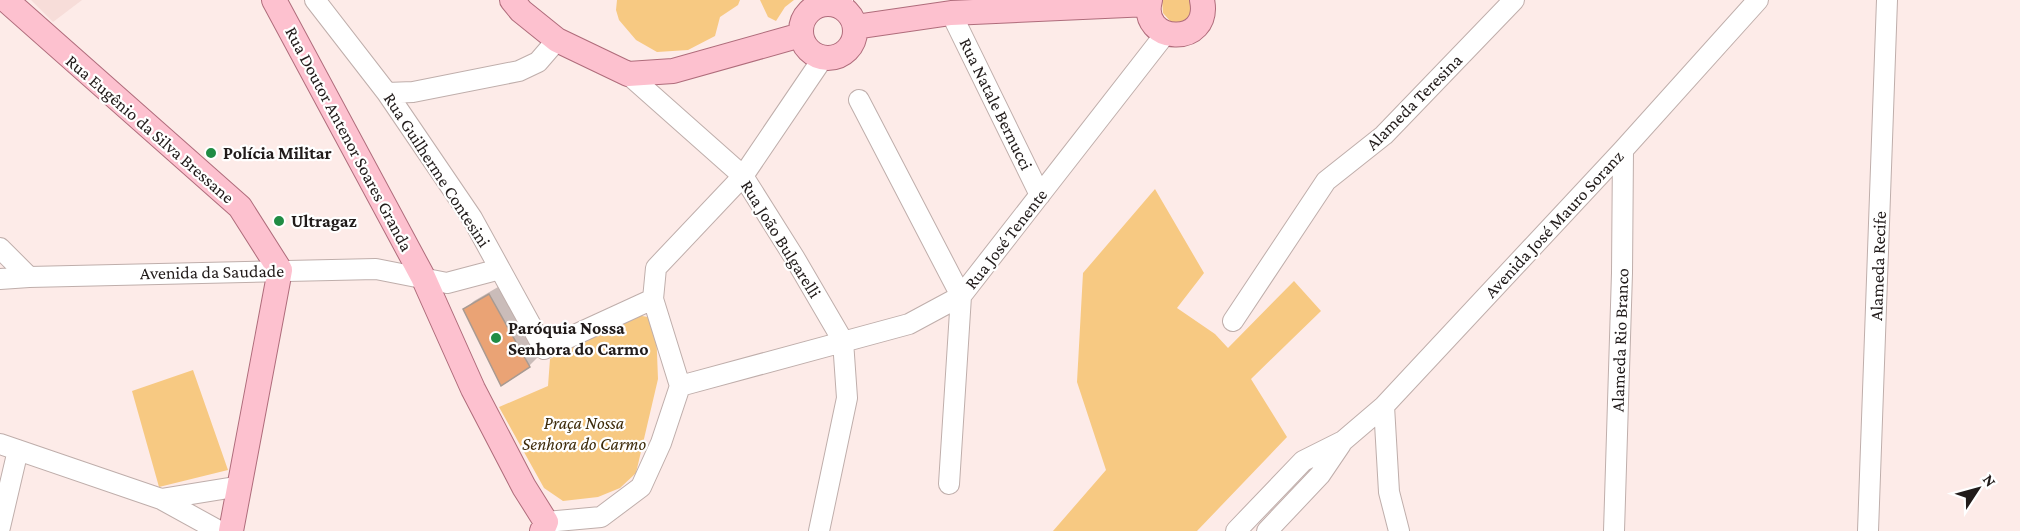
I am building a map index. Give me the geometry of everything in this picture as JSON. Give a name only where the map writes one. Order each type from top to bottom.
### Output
[{"type":"main road","name":"Rua Eugênio da Silva Bressane","points":[[6,0],[240,207],[280,270]]},
{"type":"main road","name":"Rua Doutor Antenor Soares Granda","points":[[274,0],[423,277],[473,388],[544,527]]},
{"type":"main road","points":[[512,0],[521,11],[557,40],[628,74],[673,71],[801,35]]},
{"type":"main road","points":[[855,27],[951,13],[1149,2],[1152,22],[1166,33],[1175,36],[1184,34],[1198,24],[1202,8],[1222,0]]},
{"type":"main road","points":[[841,3],[855,27],[855,36],[847,51],[831,59],[823,58],[807,50],[801,35],[801,23],[805,15],[812,8],[821,4],[841,3]]},
{"type":"main road","points":[[231,531],[280,270]]},
{"type":"street","name":"Rua Guilherme Contesini","points":[[315,0],[387,93],[472,218],[544,349],[653,299]]},
{"type":"street","name":"Alameda Teresina","points":[[1233,321],[1326,181],[1384,135],[1514,0]]},
{"type":"street","name":"Avenida José Mauro Soranz","points":[[1236,531],[1303,461],[1343,441],[1384,406],[1623,150],[1758,0]]},
{"type":"street","name":"Alameda Recife","points":[[1868,531],[1887,0]]},
{"type":"street","name":"Rua Natale Bernucci","points":[[951,13],[1040,195]]},
{"type":"street","name":"Rua José Tenente","points":[[680,386],[909,324],[961,297],[1166,33]]},
{"type":"street","points":[[387,93],[413,92],[519,71],[538,62],[557,40]]},
{"type":"street","points":[[544,527],[604,524],[641,487],[661,443],[680,386],[653,299],[656,268],[743,176],[823,58]]},
{"type":"street","name":"Rua João Bulgarelli","points":[[628,74],[743,176],[843,341]]},
{"type":"street","points":[[859,100],[961,297],[949,484]]},
{"type":"street","name":"Alameda Rio Branco","points":[[1614,531],[1622,273],[1623,150]]},
{"type":"street","points":[[0,248],[29,277]]},
{"type":"street","name":"Avenida da Saudade","points":[[0,279],[376,269],[447,283],[500,269]]},
{"type":"street","points":[[819,531],[847,398],[843,341]]},
{"type":"street","points":[[1384,406],[1389,492],[1399,531]]},
{"type":"street","name":"Avenida José Mauro Soranz","points":[[1267,531],[1320,475],[1343,441]]},
{"type":"street","points":[[0,526],[9,447],[161,499],[219,531]]},
{"type":"street","points":[[161,499],[241,486]]},
{"type":"shaded area","points":[[31,0],[82,0],[53,22]]},
{"type":"green space","points":[[617,0],[740,0],[738,5],[720,17],[715,36],[688,50],[657,52],[636,40],[619,20],[616,10]]},
{"type":"green space","points":[[760,0],[794,0],[785,7],[776,21],[768,17]]},
{"type":"green space","points":[[1162,0],[1196,0],[1197,7],[1182,24],[1171,22],[1163,13]]},
{"type":"green space","points":[[1155,189],[1204,273],[1177,308],[1215,334],[1228,348],[1294,281],[1321,311],[1251,379],[1287,437],[1197,531],[1053,531],[1106,470],[1077,382],[1083,273]]},
{"type":"green space","name":"Praça Nossa Senhora do Carmo","points":[[636,315],[648,317],[656,328],[658,379],[636,473],[620,488],[598,497],[563,501],[544,488],[499,407],[548,386],[550,359],[621,319]]},
{"type":"green space","points":[[193,370],[228,470],[159,487],[132,391]]},
{"type":"building","name":"Paróquia Nossa Senhora do Carmo","points":[[489,294],[530,367],[501,386],[463,309]]},
{"type":"place","name":"Polícia Militar","points":[[211,153]]},
{"type":"place","name":"Ultragaz","points":[[279,221]]},
{"type":"place","name":"Paróquia Nossa Senhora do Carmo","points":[[496,338]]}]
